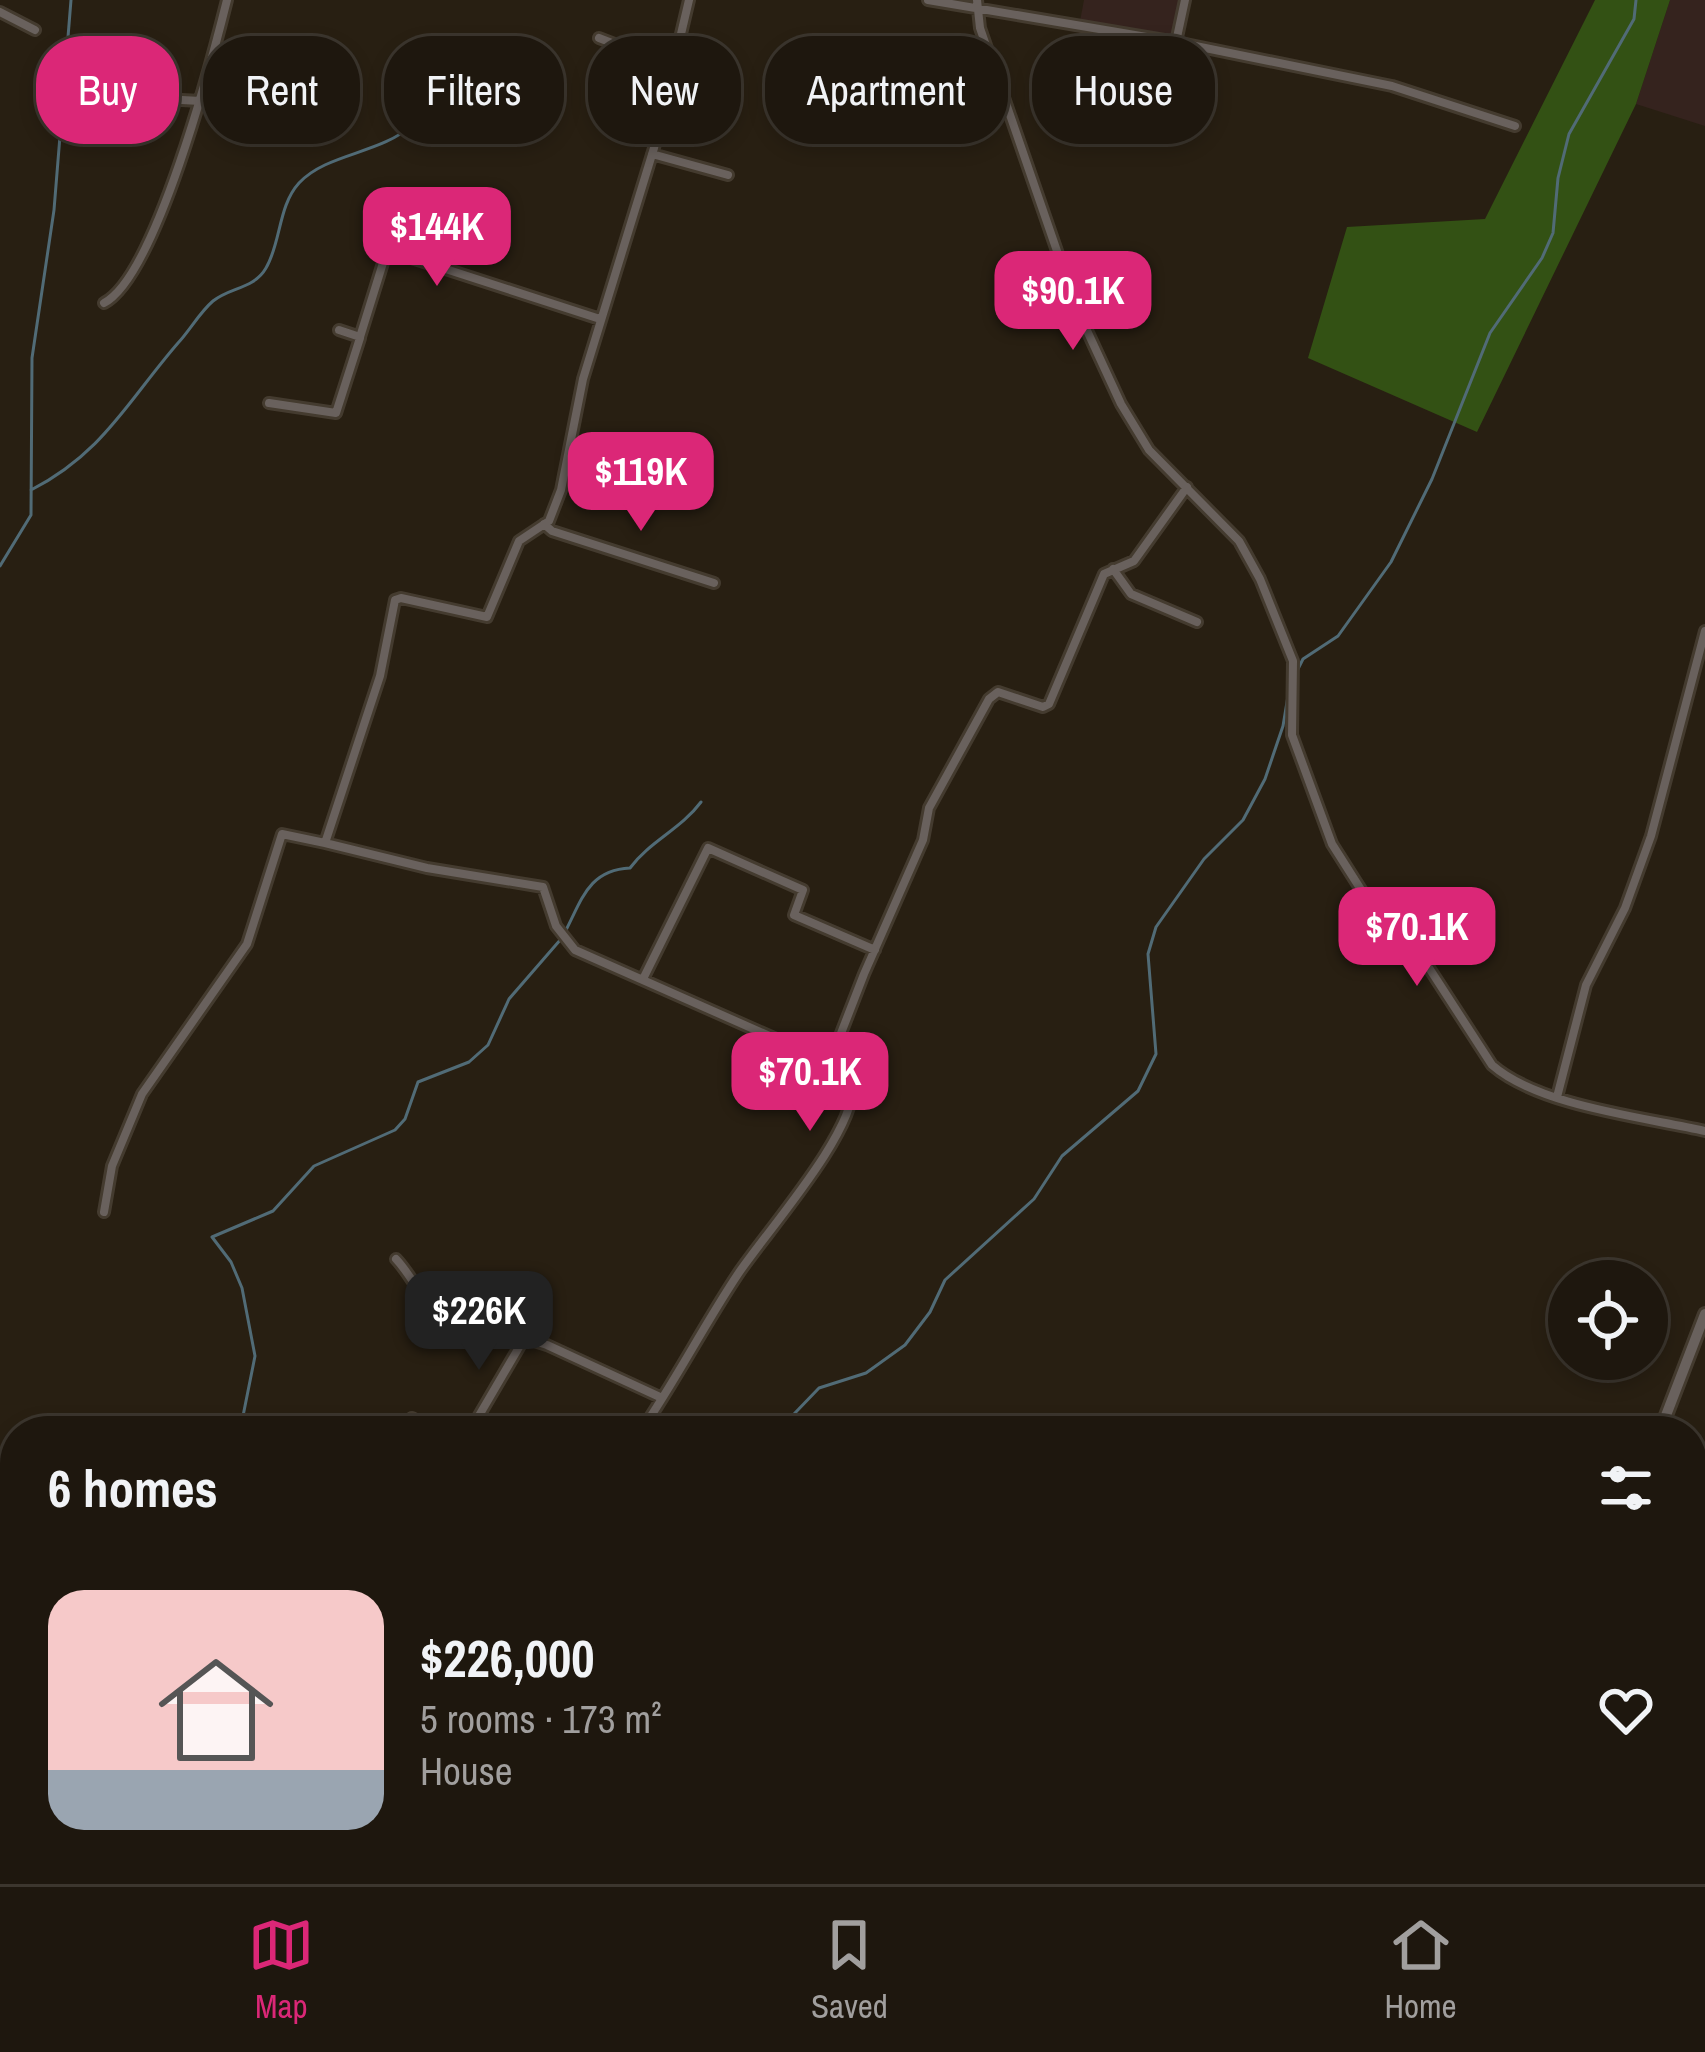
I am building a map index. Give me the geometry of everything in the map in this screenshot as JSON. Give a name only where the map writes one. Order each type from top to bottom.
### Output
[{"type":"street","points":[[104,303],[115,296],[151,235],[200,101],[226,0]]},
{"type":"street","points":[[681,36],[689,0]]},
{"type":"street","points":[[928,0],[976,4],[1144,36]]},
{"type":"street","points":[[1177,36],[1185,0]]},
{"type":"street","points":[[976,4],[1077,309],[1121,404],[1149,450],[1240,541],[1261,579],[1293,669],[1292,735],[1314,803],[1366,902],[1420,954],[1492,1065],[1508,1078],[1557,1096],[1705,1131]]},
{"type":"street","points":[[0,12],[35,30]]},
{"type":"street","points":[[1215,50],[1392,86],[1515,126]]},
{"type":"street","points":[[179,100],[200,101]]},
{"type":"street","points":[[325,843],[380,676],[394,600],[488,617],[519,541],[552,516],[600,319],[655,144]]},
{"type":"street","points":[[652,154],[728,175]]},
{"type":"street","points":[[268,403],[336,413],[387,250],[600,319]]},
{"type":"street","points":[[339,329],[360,337]]},
{"type":"street","points":[[836,1064],[842,1032],[916,857],[929,808],[989,699],[998,692],[1043,707],[1049,704],[1101,580],[1134,561],[1187,487]]},
{"type":"street","points":[[544,524],[552,531],[714,583]]},
{"type":"street","points":[[1113,569],[1131,594],[1197,622]]},
{"type":"street","points":[[1557,1096],[1586,985],[1625,908],[1651,836],[1705,631]]},
{"type":"street","points":[[104,1212],[112,1166],[142,1094],[247,944],[281,834],[427,868],[535,883],[548,892],[556,926],[574,950],[836,1064],[853,1086],[845,1117],[793,1200],[738,1274],[651,1416]]},
{"type":"street","points":[[643,980],[708,848],[803,890],[794,915],[875,950]]},
{"type":"street","points":[[395,1259],[433,1307],[525,1337],[662,1398]]},
{"type":"street","points":[[1666,1416],[1705,1314]]},
{"type":"street","points":[[479,1416],[525,1337]]},
{"type":"shaded area","points":[[1084,0],[1183,0],[1176,36],[1080,21]]},
{"type":"shaded area","points":[[1670,0],[1705,0],[1705,126],[1636,104]]},
{"type":"green space","points":[[1595,0],[1670,0],[1636,104],[1477,432],[1308,358],[1347,227],[1485,219]]},
{"type":"waterway","points":[[0,566],[31,515],[32,358],[54,210],[71,0]]},
{"type":"waterway","points":[[1295,675],[1303,659],[1338,636],[1391,562],[1432,479],[1490,333],[1542,258],[1553,233],[1558,178],[1569,134],[1634,19],[1636,0]]},
{"type":"waterway","points":[[31,490],[96,443],[208,305],[261,275],[271,258],[287,202],[299,183],[324,165],[384,142]]},
{"type":"waterway","points":[[793,1416],[819,1388],[866,1373],[905,1345],[930,1312],[945,1280],[1034,1199],[1062,1156],[1138,1091],[1156,1054],[1148,954],[1156,927],[1204,859],[1243,820],[1265,779],[1283,726],[1290,684]]},
{"type":"waterway","points":[[566,930],[596,880],[630,868],[701,802]]},
{"type":"waterway","points":[[243,1416],[255,1356],[242,1288],[231,1262],[212,1237],[273,1211],[314,1166],[395,1130],[405,1119],[418,1082],[469,1062],[488,1045],[509,999],[561,939]]}]
